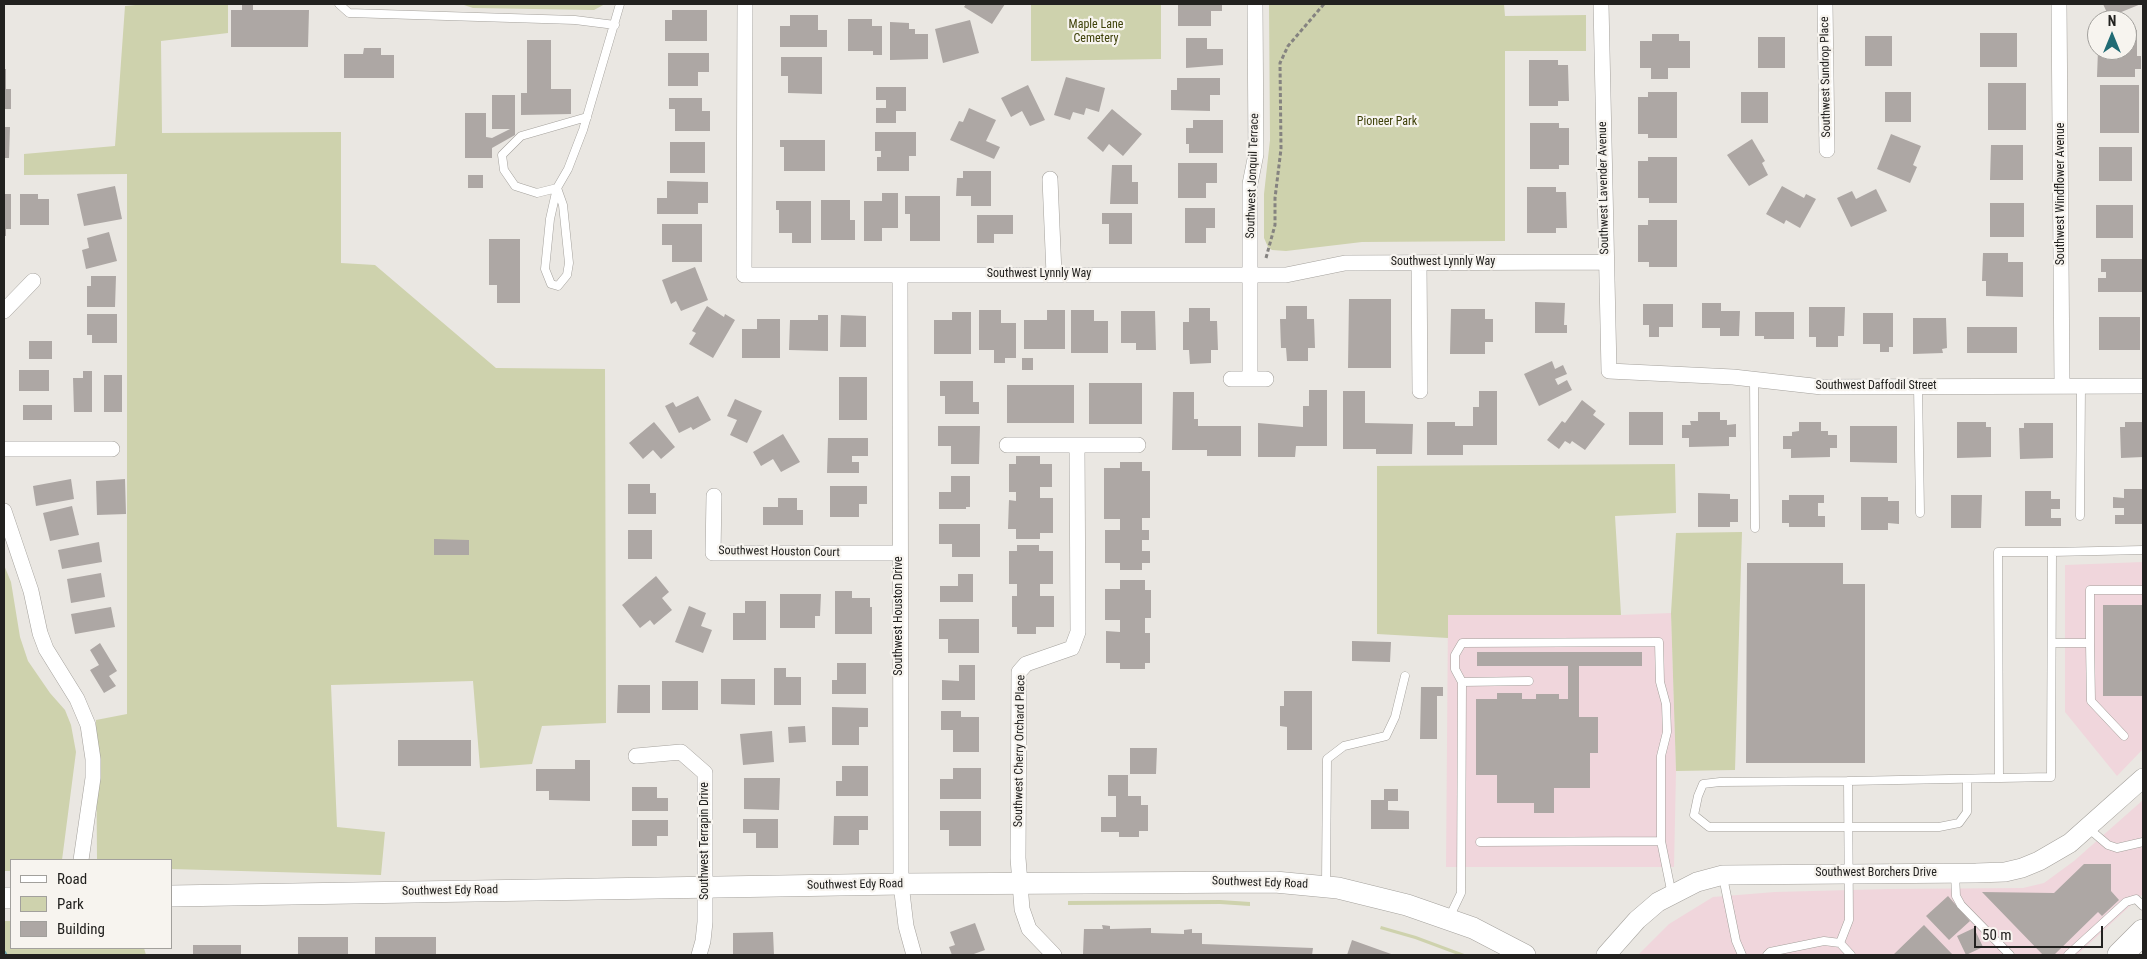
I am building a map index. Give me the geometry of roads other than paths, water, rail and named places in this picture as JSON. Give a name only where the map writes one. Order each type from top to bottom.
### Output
[{"type":"highway","points":[[2120,955],[2143,932]]},
{"type":"main road","name":"Southwest Edy Road","points":[[172,896],[901,884],[1256,882],[1326,886],[1384,898],[1449,918],[1496,939],[1525,955]]},
{"type":"street","name":"Southwest Lynnly Way","points":[[745,4],[744,276],[1286,275],[1345,262],[1606,262]]},
{"type":"street","name":"Southwest Jonquil Terrace","points":[[1250,379],[1250,184],[1256,154],[1255,4]]},
{"type":"street","name":"Southwest Lavender Avenue","points":[[1601,4],[1609,371]]},
{"type":"street","name":"Southwest Sundrop Place","points":[[1825,4],[1827,150]]},
{"type":"street","name":"Southwest Windflower Avenue","points":[[2059,4],[2062,385]]},
{"type":"street","points":[[1050,179],[1054,274]]},
{"type":"street","points":[[1419,262],[1420,391]]},
{"type":"street","name":"Southwest Houston Drive","points":[[900,275],[901,884],[906,926],[914,955]]},
{"type":"street","points":[[4,312],[33,282]]},
{"type":"street","name":"Southwest Daffodil Street","points":[[1609,371],[1754,379],[1822,387],[2143,386]]},
{"type":"street","points":[[1231,379],[1266,378]]},
{"type":"street","name":"Southwest Cherry Orchard Place","points":[[1022,883],[1018,858],[1019,672],[1026,664],[1072,648],[1078,632],[1077,445]]},
{"type":"street","points":[[1008,446],[1138,445]]},
{"type":"street","points":[[4,449],[112,449]]},
{"type":"street","name":"Southwest Houston Court","points":[[714,496],[713,553],[899,553]]},
{"type":"street","points":[[4,511],[31,590],[40,633],[46,649],[77,699],[88,725],[94,759],[82,859]]},
{"type":"street","name":"Southwest Terrapin Drive","points":[[636,756],[681,752],[705,773],[704,933],[699,955]]},
{"type":"street","name":"Southwest Borchers Drive","points":[[1606,955],[1637,920],[1658,902],[1697,882],[1723,874],[2005,872],[2022,868],[2058,851],[2088,828],[2143,778]]},
{"type":"street","points":[[1022,883],[1022,909],[1028,928],[1054,955]]},
{"type":"lane","points":[[339,4],[349,13],[575,20],[615,25]]},
{"type":"lane","points":[[557,188],[563,205],[569,263],[566,276],[558,286],[550,284],[545,269],[550,219],[557,188],[568,169],[587,117],[620,4]]},
{"type":"lane","points":[[557,188],[537,193],[515,186],[504,170],[502,155],[521,136],[587,117]]},
{"type":"lane","points":[[1754,379],[1755,528]]},
{"type":"lane","points":[[2080,516],[2081,385]]},
{"type":"lane","points":[[1918,386],[1920,513]]},
{"type":"lane","points":[[1999,778],[1998,552],[2143,550]]},
{"type":"lane","points":[[1967,779],[1967,812],[1959,823],[1939,827],[1708,828],[1694,815],[1703,784],[1720,782],[2051,777],[2052,552]]},
{"type":"lane","points":[[2124,736],[2091,701],[2090,590],[2143,590]]},
{"type":"lane","points":[[1449,918],[1461,893],[1462,682],[1455,669],[1455,655],[1462,643],[1659,642],[1660,682],[1666,704],[1667,732],[1661,756],[1661,841],[1672,895]]},
{"type":"lane","points":[[2052,643],[2090,643]]},
{"type":"lane","points":[[1326,886],[1327,759],[1344,746],[1386,736],[1395,717],[1405,676]]},
{"type":"lane","points":[[1462,682],[1529,681]]},
{"type":"lane","points":[[1840,944],[1849,920],[1848,781]]},
{"type":"lane","points":[[2088,828],[2108,845],[2117,848],[2143,842]]},
{"type":"lane","points":[[1480,842],[1661,841]]},
{"type":"lane","points":[[1954,873],[1956,896],[1961,905],[2010,955]]},
{"type":"lane","points":[[1723,874],[1736,941],[1742,955]]},
{"type":"lane","points":[[2068,955],[2126,902],[2136,899],[2143,906]]},
{"type":"lane","points":[[1767,955],[1770,952],[1824,941],[1840,944],[1851,955]]},
{"type":"park label","name":"Maple Lane Cemetery","points":[[1096,32]]},
{"type":"park label","name":"Pioneer Park","points":[[1387,122]]}]
